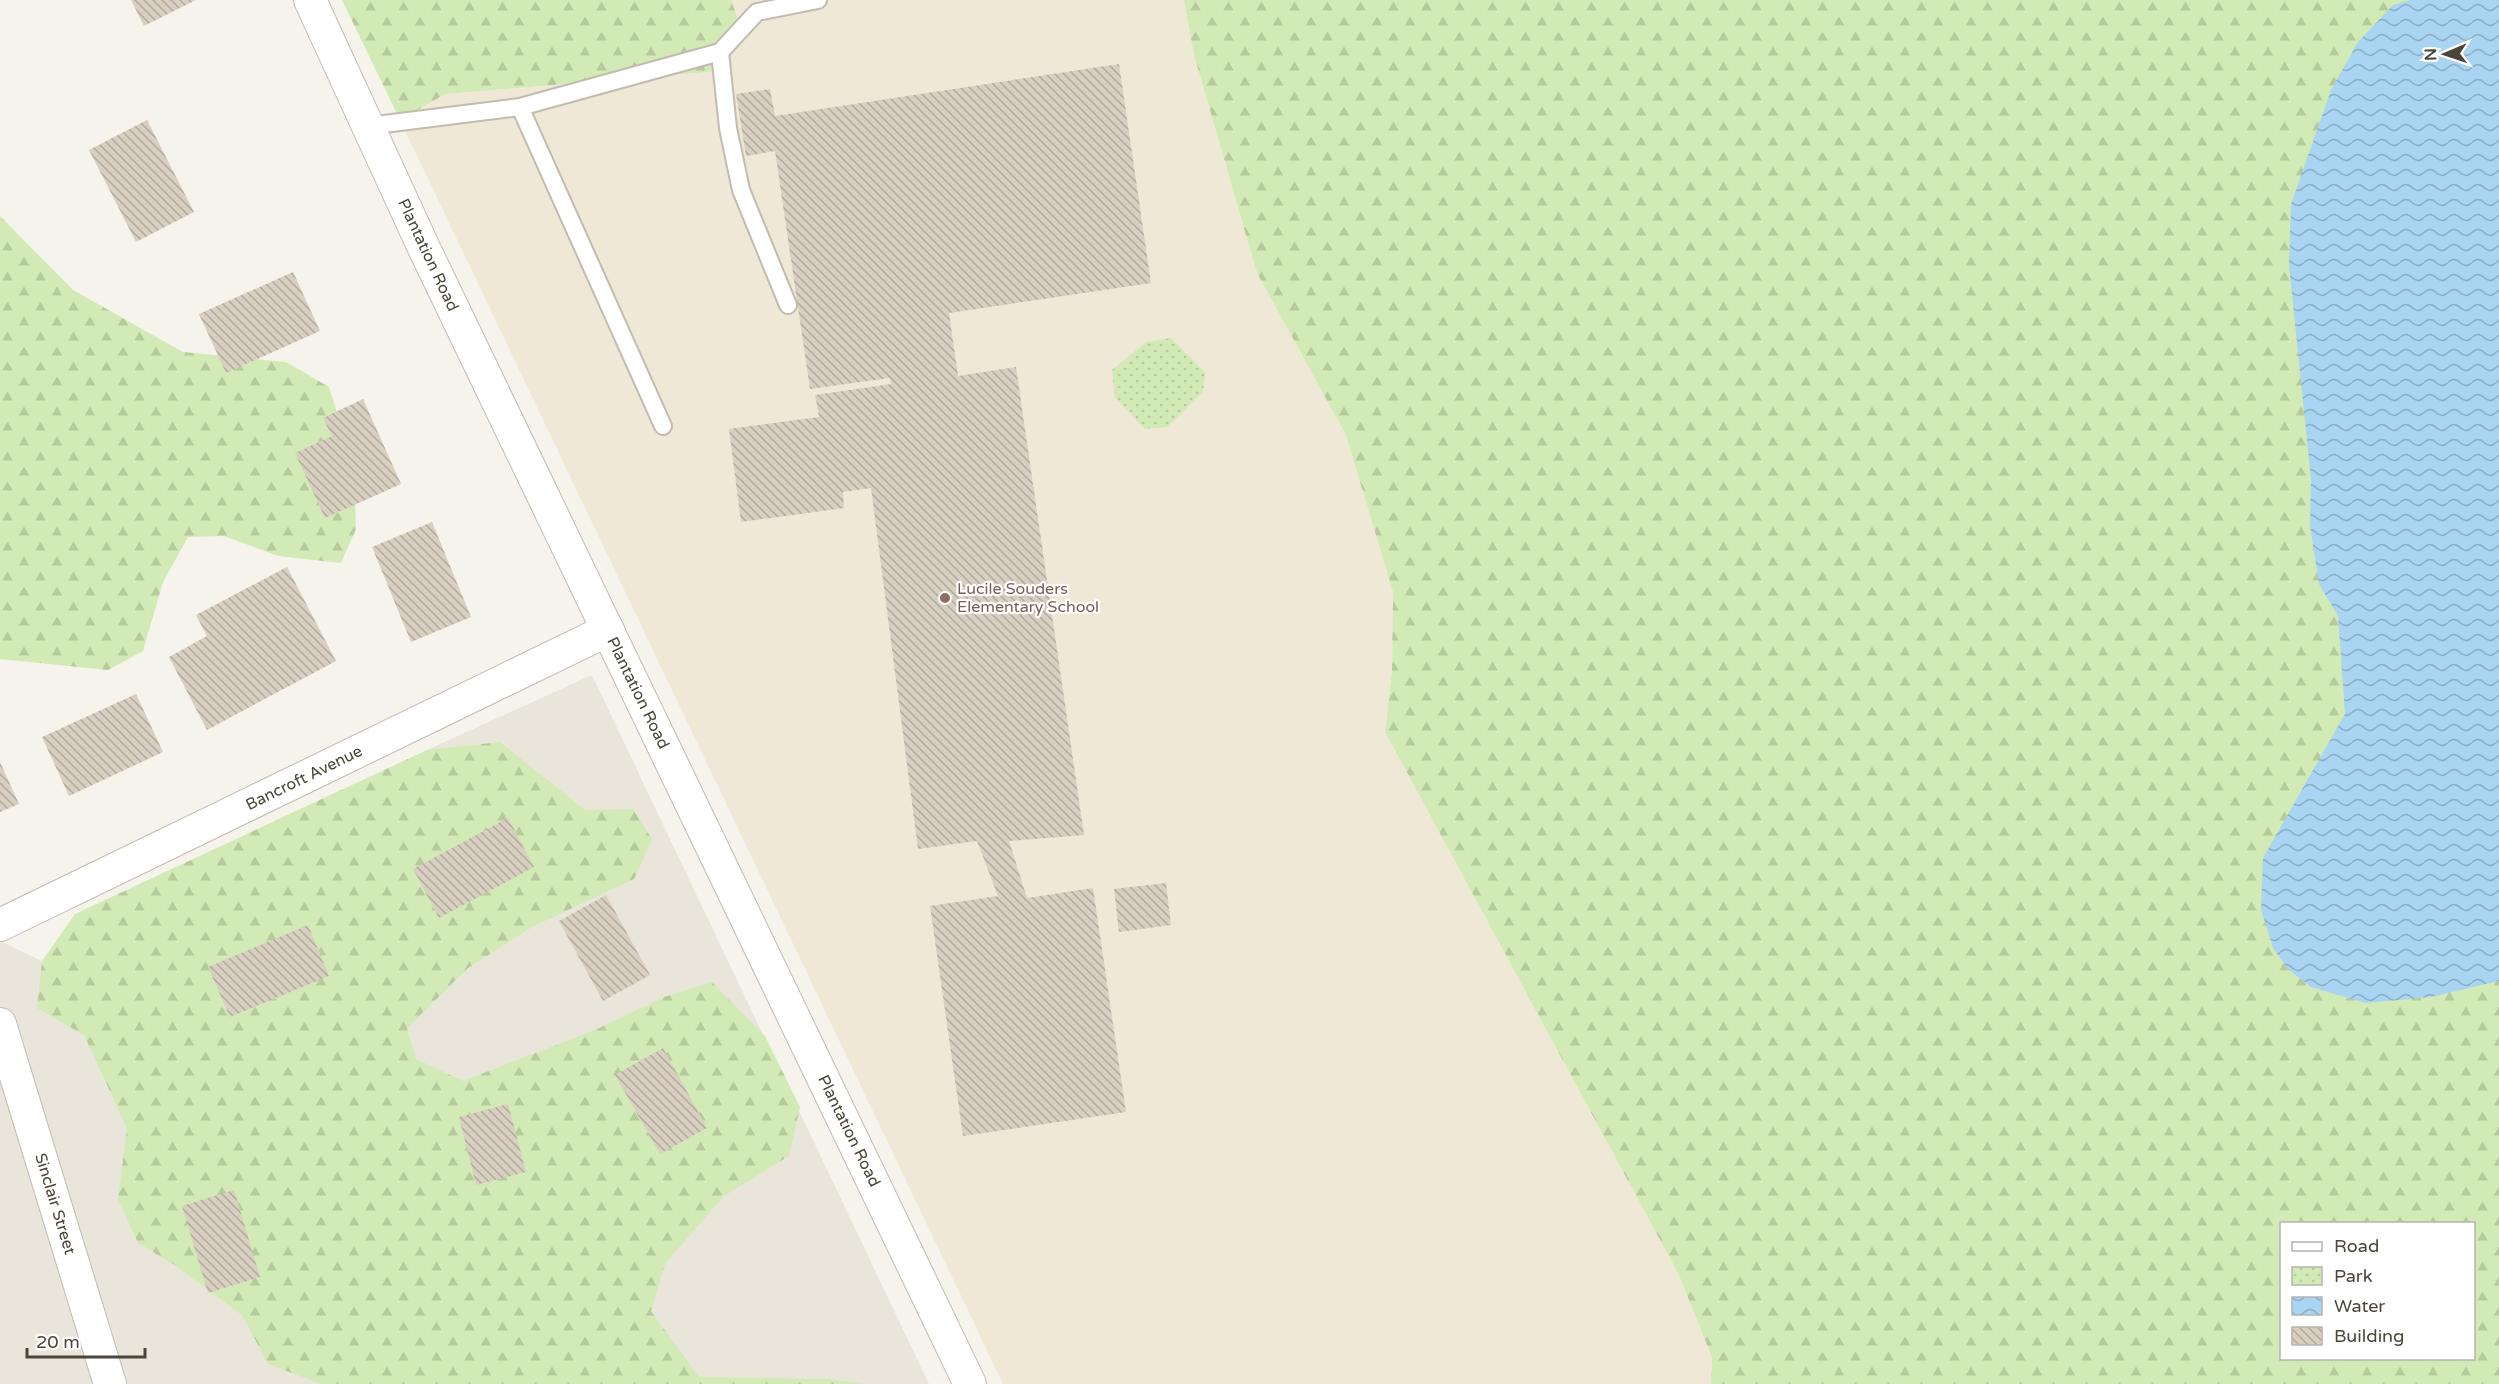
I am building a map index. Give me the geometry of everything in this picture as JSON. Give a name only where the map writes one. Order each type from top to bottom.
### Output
[{"type":"street","name":"Plantation Road","points":[[310,0],[608,630],[970,1384]]},
{"type":"street","name":"Bancroft Avenue","points":[[0,925],[608,630]]},
{"type":"street","name":"Sinclair Street","points":[[0,1024],[110,1384]]},
{"type":"lane","points":[[368,126],[520,107],[720,52],[755,6],[818,0]]},
{"type":"lane","points":[[720,52],[728,128],[741,190],[788,305]]},
{"type":"lane","points":[[520,107],[663,426]]},
{"type":"shaded area","points":[[731,0],[1184,0],[1194,55],[1257,273],[1346,435],[1393,592],[1392,670],[1385,732],[1678,1273],[1712,1357],[1711,1384],[1003,1384],[400,120],[445,94],[719,71],[744,35]]},
{"type":"shaded area","points":[[592,675],[929,1384],[0,1384],[0,941],[42,961],[427,750]]},
{"type":"green space","points":[[342,0],[731,0],[744,35],[719,71],[445,94],[400,120]]},
{"type":"green space","points":[[1184,0],[2499,0],[2499,1384],[1711,1384],[1712,1357],[1678,1273],[1385,732],[1392,670],[1393,592],[1346,435],[1257,273],[1194,55]]},
{"type":"green space","points":[[0,216],[73,290],[183,352],[286,362],[329,387],[354,467],[356,529],[341,563],[278,556],[224,536],[188,537],[163,582],[143,651],[108,670],[0,659]]},
{"type":"green space","points":[[1171,338],[1205,372],[1203,392],[1167,427],[1145,429],[1115,398],[1112,370],[1146,342]]},
{"type":"green space","points":[[500,742],[585,810],[633,809],[652,839],[634,879],[532,927],[468,968],[407,1028],[416,1059],[463,1081],[595,1030],[664,997],[712,982],[765,1036],[800,1107],[789,1156],[724,1196],[665,1264],[651,1311],[699,1377],[829,1379],[864,1384],[321,1384],[268,1364],[243,1316],[173,1264],[138,1243],[118,1199],[127,1128],[84,1035],[37,1008],[42,961],[75,914],[427,750]]},
{"type":"water","points":[[2411,0],[2499,0],[2499,981],[2431,997],[2366,1003],[2311,987],[2288,969],[2273,948],[2261,909],[2263,858],[2345,714],[2338,616],[2319,584],[2310,526],[2311,479],[2289,265],[2291,204],[2331,90],[2358,42],[2393,5]]},
{"type":"building","points":[[131,0],[196,0],[144,26]]},
{"type":"building","points":[[1119,64],[1151,283],[949,313],[958,376],[1016,367],[1084,835],[1009,841],[1027,898],[1093,888],[1126,1112],[963,1136],[930,906],[998,896],[977,841],[918,849],[871,488],[843,492],[844,508],[741,522],[729,429],[819,417],[815,395],[891,384],[890,378],[810,389],[775,151],[746,156],[736,94],[770,89],[775,116]]},
{"type":"building","points":[[147,120],[194,212],[136,242],[89,150]]},
{"type":"building","points":[[293,272],[320,331],[226,373],[199,314]]},
{"type":"building","points":[[363,399],[401,484],[325,518],[295,453],[332,436],[323,418]]},
{"type":"building","points":[[432,522],[471,617],[411,642],[372,547]]},
{"type":"building","points":[[287,567],[336,661],[207,730],[169,657],[207,636],[196,615]]},
{"type":"building","points":[[136,694],[163,752],[69,796],[42,737]]},
{"type":"building","points":[[0,762],[19,804],[0,812]]},
{"type":"building","points":[[508,818],[534,867],[439,918],[413,869]]},
{"type":"building","points":[[1166,883],[1171,925],[1119,932],[1114,889]]},
{"type":"building","points":[[606,895],[650,975],[603,1001],[559,921]]},
{"type":"building","points":[[308,925],[329,976],[230,1017],[208,967]]},
{"type":"building","points":[[663,1048],[707,1128],[660,1154],[615,1075]]},
{"type":"building","points":[[508,1104],[526,1172],[476,1185],[459,1117]]},
{"type":"building","points":[[234,1190],[260,1277],[208,1293],[182,1206]]},
{"type":"place","name":"Lucile Souders Elementary School","points":[[945,598]]}]
